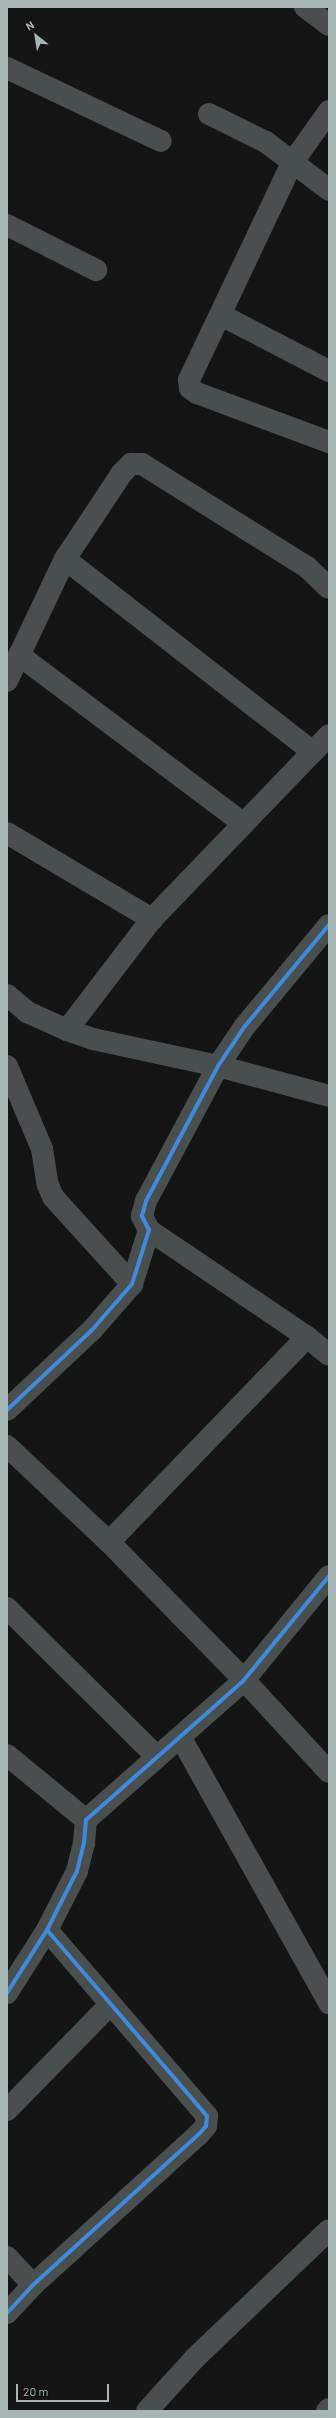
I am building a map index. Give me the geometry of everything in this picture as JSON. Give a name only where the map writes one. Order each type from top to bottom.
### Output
[{"type":"street","points":[[305,7],[329,25]]},
{"type":"street","points":[[7,68],[161,141]]},
{"type":"street","points":[[329,111],[292,163],[189,380],[190,388],[197,393],[329,442]]},
{"type":"street","points":[[209,114],[266,142],[329,190]]},
{"type":"street","points":[[7,225],[96,270]]},
{"type":"street","points":[[221,315],[329,371]]},
{"type":"street","points":[[7,681],[65,560],[122,473],[132,464],[142,464],[307,566],[329,588]]},
{"type":"street","points":[[65,560],[313,752]]},
{"type":"street","points":[[19,655],[244,824]]},
{"type":"street","points":[[67,1030],[152,919],[329,735]]},
{"type":"street","points":[[7,833],[152,919]]},
{"type":"street","points":[[329,926],[245,1026],[218,1066],[146,1201],[142,1216],[148,1230],[307,1337],[329,1355]]},
{"type":"street","points":[[7,995],[27,1012],[67,1030],[93,1038],[218,1066],[329,1096]]},
{"type":"street","points":[[7,1066],[42,1149],[48,1185],[53,1197],[132,1284]]},
{"type":"street","points":[[9,1404],[92,1330],[132,1284],[148,1230]]},
{"type":"street","points":[[109,1542],[307,1337]]},
{"type":"street","points":[[7,1446],[109,1542],[244,1680],[329,1772]]},
{"type":"street","points":[[7,1993],[47,1930],[77,1871],[84,1843],[86,1820],[157,1757],[181,1738],[244,1680],[329,1576]]},
{"type":"street","points":[[7,1608],[157,1757]]},
{"type":"street","points":[[181,1738],[329,2003]]},
{"type":"street","points":[[7,1755],[86,1820]]},
{"type":"street","points":[[7,2313],[33,2285],[206,2126],[207,2116],[47,1930]]},
{"type":"street","points":[[7,2110],[110,2005]]},
{"type":"street","points":[[153,2409],[195,2358],[329,2230]]},
{"type":"street","points":[[7,2257],[33,2285]]},
{"type":"cycle path","points":[[7,1410],[92,1330],[132,1284],[149,1230],[142,1216],[146,1201],[218,1066],[245,1026],[329,925]]},
{"type":"cycle path","points":[[7,1993],[47,1930],[77,1871],[84,1843],[86,1820],[244,1680],[329,1576]]},
{"type":"cycle path","points":[[7,2313],[33,2285],[206,2126],[207,2116],[47,1930]]}]
